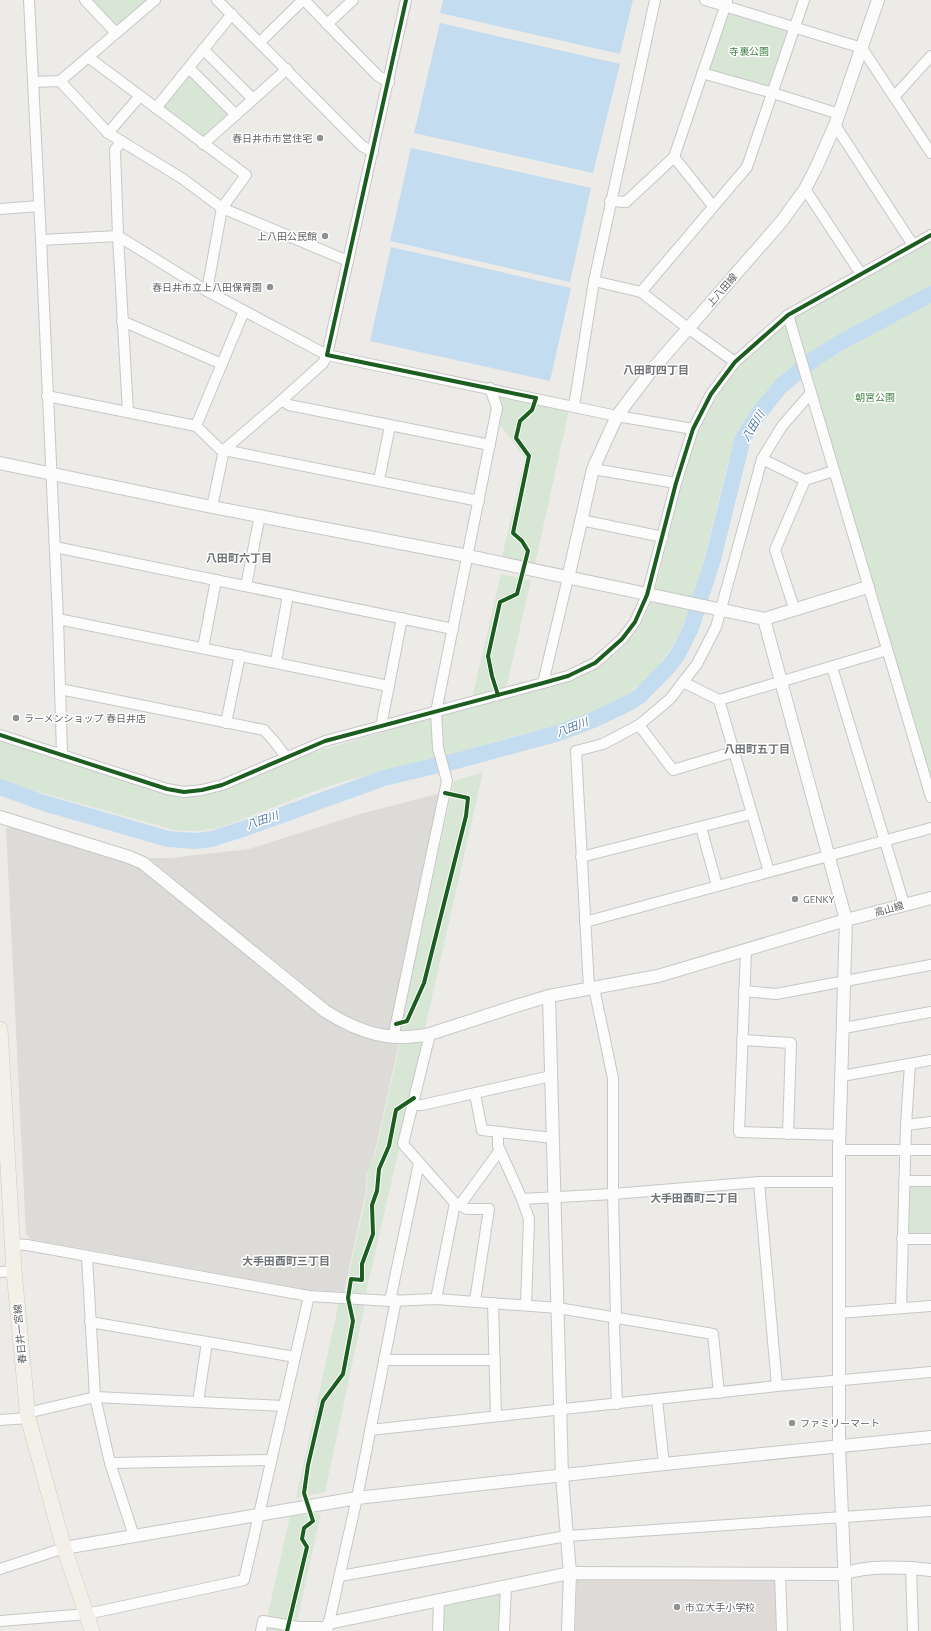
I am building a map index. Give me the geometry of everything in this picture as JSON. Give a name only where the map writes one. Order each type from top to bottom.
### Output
[{"type":"main road","name":"春日井一宮線","points":[[0,1029],[5,1194],[13,1244],[7,1271],[27,1415],[64,1548],[92,1631]]},
{"type":"street","points":[[29,0],[42,240],[47,396],[58,619],[62,754]]},
{"type":"street","points":[[85,0],[116,32]]},
{"type":"street","points":[[34,82],[60,81],[155,0]]},
{"type":"street","points":[[217,0],[362,146],[373,152]]},
{"type":"street","points":[[260,42],[304,0],[378,76],[389,82]]},
{"type":"street","points":[[327,24],[353,0]]},
{"type":"street","points":[[212,507],[224,451],[323,362],[327,355],[389,82],[405,0]]},
{"type":"street","points":[[574,406],[594,281],[610,201],[656,0]]},
{"type":"street","points":[[705,0],[727,3],[795,28],[862,48],[930,150]]},
{"type":"street","points":[[641,292],[747,167],[804,0]]},
{"type":"street","name":"上八田線","points":[[568,578],[593,469],[617,416],[651,371],[782,221],[805,189],[837,120],[878,0]]},
{"type":"street","points":[[610,201],[626,202],[674,157],[727,3]]},
{"type":"street","points":[[156,108],[232,14]]},
{"type":"street","points":[[203,49],[253,99]]},
{"type":"street","points":[[894,97],[931,56]]},
{"type":"street","points":[[88,57],[246,175],[222,208],[207,291]]},
{"type":"street","points":[[188,68],[236,115]]},
{"type":"street","points":[[203,144],[287,69]]},
{"type":"street","points":[[702,73],[773,93],[837,120],[913,245]]},
{"type":"street","points":[[60,81],[108,133],[183,179],[222,208],[348,261]]},
{"type":"street","points":[[108,133],[140,96]]},
{"type":"street","points":[[121,141],[115,150],[122,321],[128,412]]},
{"type":"street","points":[[674,157],[714,206]]},
{"type":"street","points":[[805,189],[860,274]]},
{"type":"street","points":[[0,209],[39,206]]},
{"type":"street","points":[[0,735],[167,789],[184,792],[202,790],[222,785],[325,741],[568,676],[595,663],[622,639],[635,622],[647,595],[676,483],[693,429],[711,394],[735,362],[788,315],[931,235]]},
{"type":"street","points":[[42,240],[118,236],[207,291],[327,355],[490,388],[617,416],[693,429]]},
{"type":"street","points":[[594,281],[641,292],[735,362]]},
{"type":"street","points":[[196,426],[244,311]]},
{"type":"street","points":[[788,315],[931,797]]},
{"type":"street","points":[[122,321],[222,364]]},
{"type":"street","points":[[393,1038],[447,781],[438,748],[436,712],[497,408],[490,388]]},
{"type":"street","points":[[617,1404],[614,1325],[616,1318],[613,1194],[613,1078],[592,988],[585,922],[576,751],[603,744],[639,725],[670,699],[697,664],[716,626],[762,460],[782,426],[812,393]]},
{"type":"street","points":[[47,396],[196,426],[224,451],[479,501]]},
{"type":"street","points":[[282,400],[290,405],[490,445]]},
{"type":"street","points":[[378,480],[390,426]]},
{"type":"street","points":[[762,460],[805,480],[834,470]]},
{"type":"street","points":[[0,463],[212,507],[468,556],[647,595],[764,618],[868,587]]},
{"type":"street","points":[[593,469],[676,483]]},
{"type":"street","points":[[794,608],[775,550],[805,480]]},
{"type":"street","points":[[246,586],[260,515]]},
{"type":"street","points":[[581,520],[663,537]]},
{"type":"street","points":[[55,547],[453,629]]},
{"type":"street","points":[[543,683],[568,578]]},
{"type":"street","points":[[203,648],[216,580]]},
{"type":"street","points":[[276,662],[288,595]]},
{"type":"street","points":[[381,726],[402,618]]},
{"type":"street","points":[[764,618],[846,920],[844,1028],[839,1150],[839,1446],[847,1631]]},
{"type":"street","points":[[58,619],[389,686]]},
{"type":"street","points":[[683,682],[719,700],[781,683],[887,650]]},
{"type":"street","points":[[226,723],[240,655]]},
{"type":"street","points":[[832,667],[904,904]]},
{"type":"street","points":[[60,689],[264,730],[286,757]]},
{"type":"street","points":[[719,700],[768,872]]},
{"type":"street","points":[[639,725],[673,770],[733,752]]},
{"type":"street","points":[[581,858],[751,814]]},
{"type":"street","name":"高山線","points":[[0,817],[129,857],[143,863],[325,1011],[345,1024],[368,1033],[393,1038],[415,1037],[430,1034],[549,996],[658,976],[846,920],[931,898]]},
{"type":"street","points":[[701,827],[717,886]]},
{"type":"street","points":[[585,922],[931,828]]},
{"type":"street","points":[[746,951],[739,1132],[840,1135]]},
{"type":"street","points":[[744,991],[776,994],[931,965]]},
{"type":"street","points":[[549,996],[562,1476],[570,1573],[568,1631]]},
{"type":"street","points":[[844,1028],[931,1012]]},
{"type":"street","points":[[430,1034],[403,1144],[458,1204],[468,1209],[489,1210],[475,1301]]},
{"type":"street","points":[[742,1040],[792,1043],[788,1134]]},
{"type":"street","points":[[842,1076],[931,1060]]},
{"type":"street","points":[[901,1308],[905,1150],[910,1064]]},
{"type":"street","points":[[413,1105],[422,1105],[475,1094],[551,1076]]},
{"type":"street","points":[[475,1094],[482,1130],[553,1138]]},
{"type":"street","points":[[906,1125],[931,1122]]},
{"type":"street","points":[[498,1132],[498,1146],[522,1199],[529,1219],[526,1305]]},
{"type":"street","points":[[436,1299],[458,1204],[500,1150]]},
{"type":"street","points":[[839,1150],[931,1150]]},
{"type":"street","points":[[328,1627],[357,1498],[384,1360],[393,1300],[419,1163]]},
{"type":"street","points":[[904,1181],[931,1181]]},
{"type":"street","points":[[759,1182],[777,1386]]},
{"type":"street","points":[[522,1199],[613,1194],[759,1182],[839,1182]]},
{"type":"street","points":[[902,1239],[931,1239]]},
{"type":"street","points":[[13,1244],[27,1245],[308,1296],[393,1300],[436,1299],[558,1308],[713,1334],[719,1393]]},
{"type":"street","points":[[87,1256],[95,1397],[110,1463],[134,1536]]},
{"type":"street","points":[[0,1621],[87,1614],[244,1580],[308,1296]]},
{"type":"street","points":[[493,1303],[496,1416]]},
{"type":"street","points":[[839,1313],[931,1306]]},
{"type":"street","points":[[90,1322],[295,1357]]},
{"type":"street","points":[[198,1402],[207,1342]]},
{"type":"street","points":[[384,1360],[495,1360]]},
{"type":"street","points":[[370,1430],[777,1386],[931,1372]]},
{"type":"street","points":[[0,1420],[27,1415],[95,1397],[283,1406]]},
{"type":"street","points":[[657,1400],[664,1464]]},
{"type":"street","points":[[0,1569],[64,1548],[357,1498],[664,1464],[931,1437]]},
{"type":"street","points":[[110,1463],[271,1460]]},
{"type":"street","points":[[340,1576],[567,1536],[931,1511]]},
{"type":"street","points":[[911,1567],[913,1631]]},
{"type":"street","points":[[261,1631],[263,1621],[298,1627],[328,1627],[439,1600],[570,1573],[844,1574],[854,1570],[911,1567],[931,1570]]},
{"type":"street","points":[[780,1574],[782,1631]]},
{"type":"street","points":[[504,1631],[506,1586]]},
{"type":"street","points":[[438,1631],[439,1600]]},
{"type":"shaded area","points":[[437,794],[441,798],[391,1029],[389,1030],[366,1026],[330,1007],[148,858],[170,858],[249,849],[360,814]]},
{"type":"shaded area","points":[[11,826],[137,865],[332,1023],[344,1030],[366,1038],[399,1043],[374,1155],[366,1175],[366,1190],[344,1292],[310,1290],[30,1239],[26,1234],[6,829]]},
{"type":"shaded area","name":"市立大手小学校","points":[[580,1577],[772,1579],[776,1583],[778,1631],[575,1631],[577,1580]]},
{"type":"green space","points":[[91,0],[146,0],[118,24],[114,23]]},
{"type":"green space","name":"寺裏公園","points":[[731,13],[787,30],[789,34],[770,87],[711,71],[709,67],[727,15]]},
{"type":"green space","points":[[188,74],[230,114],[206,137],[202,137],[163,107]]},
{"type":"green space","points":[[931,241],[931,287],[812,355],[786,375],[765,396],[746,420],[728,463],[696,592],[683,625],[672,647],[660,664],[641,684],[616,702],[582,720],[526,733],[342,782],[220,828],[196,831],[174,830],[0,781],[0,739],[179,795],[198,797],[224,789],[292,759],[429,718],[574,680],[592,671],[624,646],[637,630],[647,612],[657,581],[680,489],[692,449],[709,410],[727,381],[753,351],[783,324]]},
{"type":"green space","name":"朝宮公園","points":[[931,301],[931,782],[809,370]]},
{"type":"green space","points":[[502,396],[569,410],[535,564],[502,557],[525,458],[499,425],[502,409],[498,401]]},
{"type":"green space","points":[[501,574],[531,580],[506,689],[472,698]]},
{"type":"green space","points":[[483,772],[425,1028],[403,1031],[400,1028],[454,781]]},
{"type":"green space","points":[[421,1042],[423,1044],[366,1293],[345,1292],[367,1191],[368,1172],[375,1155],[400,1043]]},
{"type":"green space","points":[[908,1187],[931,1187],[931,1235],[906,1235]]},
{"type":"green space","points":[[339,1302],[365,1304],[325,1492],[296,1498]]},
{"type":"green space","points":[[321,1513],[295,1631],[264,1631],[290,1516]]},
{"type":"green space","points":[[499,1592],[503,1594],[501,1631],[442,1631],[444,1605]]},
{"type":"water","points":[[443,0],[633,0],[620,54],[440,13]]},
{"type":"water","points":[[440,23],[620,64],[593,173],[414,133]]},
{"type":"water","points":[[411,148],[591,188],[570,282],[390,241]]},
{"type":"water","points":[[391,247],[571,288],[550,381],[370,341]]},
{"type":"waterway","name":"八田川","points":[[0,787],[44,803],[168,839],[195,841],[212,839],[384,778],[456,761],[559,733],[593,720],[627,704],[641,695],[670,665],[678,654],[691,628],[713,559],[743,438],[759,413],[781,386],[814,359],[838,344],[931,294]]},
{"type":"cycle path","points":[[406,0],[327,355],[536,398],[532,410],[520,421],[516,438],[529,456],[513,533],[522,541],[528,551],[517,594],[500,602],[488,656],[498,695]]},
{"type":"cycle path","points":[[0,735],[167,789],[184,792],[202,790],[222,785],[325,741],[568,676],[595,663],[622,639],[635,622],[647,595],[676,483],[693,429],[711,394],[735,362],[788,315],[931,235]]},
{"type":"cycle path","points":[[396,1024],[407,1021],[424,983],[466,816],[468,798],[445,793]]},
{"type":"cycle path","points":[[287,1631],[307,1547],[302,1539],[304,1528],[313,1521],[304,1493],[308,1465],[323,1401],[343,1374],[353,1321],[348,1298],[351,1279],[362,1280],[362,1264],[373,1234],[372,1205],[377,1191],[379,1169],[389,1146],[396,1110],[414,1098]]},
{"type":"place","name":"春日井市市営住宅","points":[[320,138]]},
{"type":"place","name":"上八田公民館","points":[[325,236]]},
{"type":"place","name":"春日井市立上八田保育園","points":[[270,287]]},
{"type":"place","name":"ラーメンショップ 春日井店","points":[[16,718]]},
{"type":"place","name":"GENKY","points":[[795,899]]},
{"type":"place","name":"ファミリーマート","points":[[792,1423]]},
{"type":"place","name":"市立大手小学校","points":[[677,1607]]},
{"type":"district","name":"八田町四丁目","points":[[656,370]]},
{"type":"district","name":"八田町六丁目","points":[[239,558]]},
{"type":"district","name":"八田町五丁目","points":[[757,749]]},
{"type":"district","name":"大手田酉町二丁目","points":[[694,1198]]},
{"type":"district","name":"大手田酉町三丁目","points":[[286,1261]]}]
